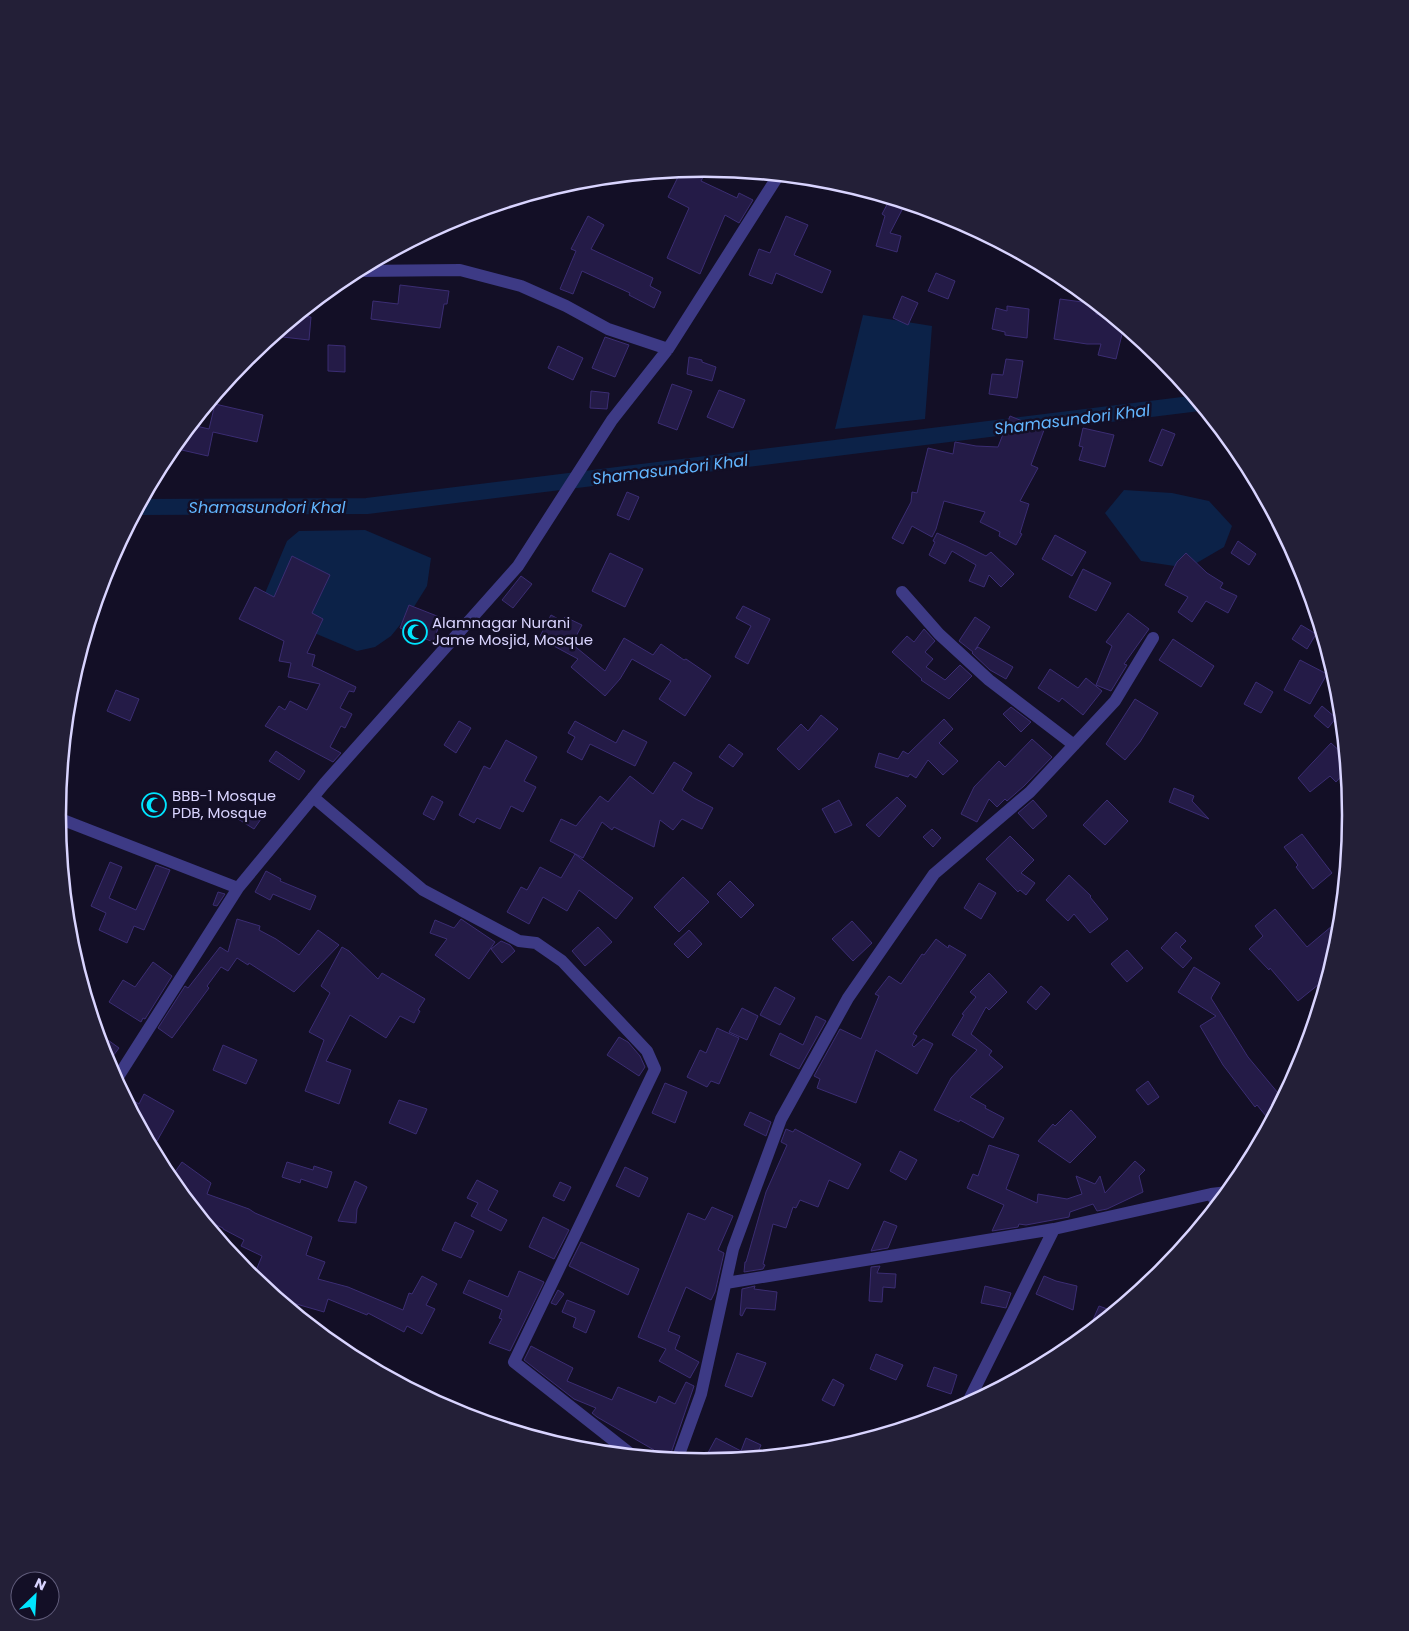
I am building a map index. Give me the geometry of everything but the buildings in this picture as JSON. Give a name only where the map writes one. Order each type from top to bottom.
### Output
[{"type":"street","points":[[121,1073],[238,888],[313,797],[518,566],[612,420],[668,349],[774,182]]},
{"type":"street","points":[[372,271],[460,270],[521,286],[566,306],[608,329],[668,349]]},
{"type":"street","points":[[902,592],[940,634],[989,680],[1074,745]]},
{"type":"street","points":[[680,1453],[701,1394],[733,1249],[781,1119],[848,998],[934,874],[1030,792],[1074,745],[1115,700],[1153,638]]},
{"type":"street","points":[[313,797],[423,890],[519,941],[536,943],[562,961],[647,1051],[655,1069],[514,1362],[623,1448]]},
{"type":"street","points":[[66,821],[238,888]]},
{"type":"street","points":[[726,1283],[1054,1229],[1214,1200]]},
{"type":"street","points":[[972,1395],[1054,1229]]},
{"type":"water","points":[[863,315],[932,326],[925,419],[835,429]]},
{"type":"water","points":[[1124,490],[1172,493],[1209,501],[1232,526],[1224,547],[1188,568],[1141,561],[1105,513]]},
{"type":"water","points":[[365,530],[431,558],[427,586],[412,610],[391,636],[375,647],[357,651],[312,632],[260,605],[287,541],[299,531]]},
{"type":"waterway","name":"Shamasundori Khal","points":[[146,507],[367,506],[1192,404]]},
{"type":"place","name":"Alamnagar Nurani Jame Mosjid, Mosque","points":[[415,632]]},
{"type":"place","name":"BBB-1 Mosque PDB, Mosque","points":[[154,805]]}]
